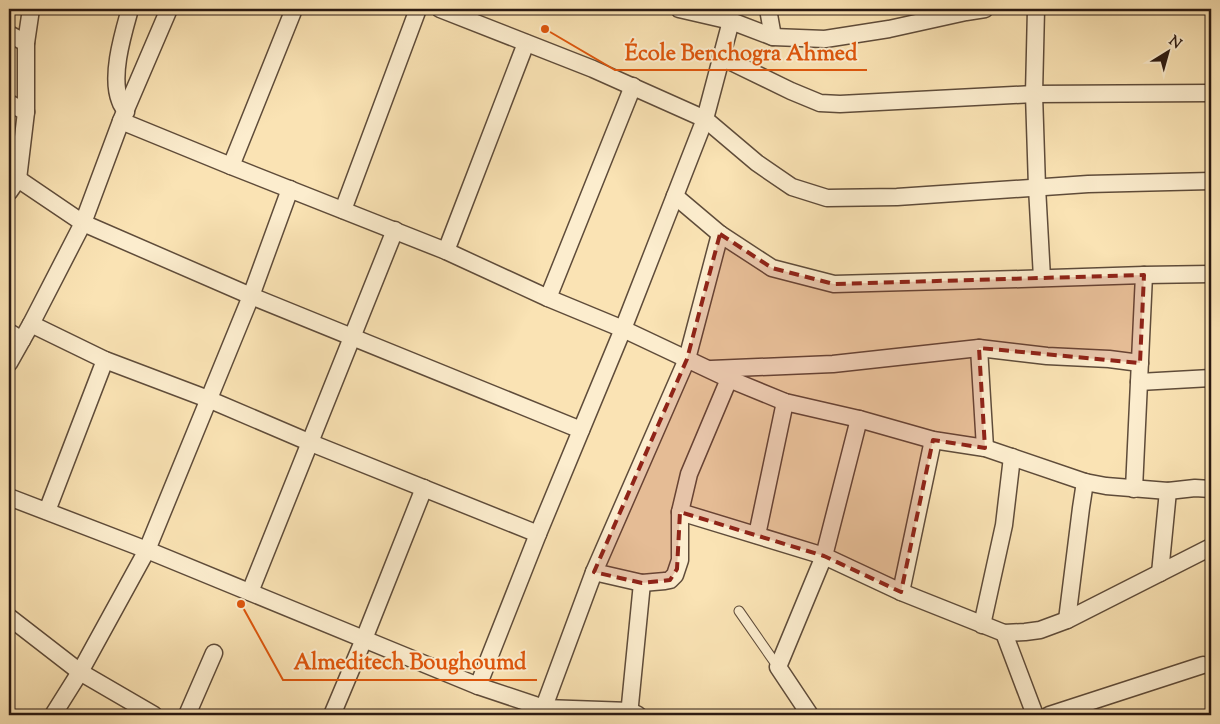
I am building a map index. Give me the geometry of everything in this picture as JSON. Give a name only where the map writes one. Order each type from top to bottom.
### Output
[{"type":"street","points":[[31,9],[26,43],[26,112],[12,181],[82,223],[251,296],[581,430]]},
{"type":"street","points":[[123,117],[116,84],[121,39],[130,9]]},
{"type":"street","points":[[9,363],[15,336],[31,324],[82,223],[123,117],[169,9]]},
{"type":"street","points":[[231,166],[294,9]]},
{"type":"street","points":[[343,210],[418,9]]},
{"type":"street","points":[[440,9],[593,69],[705,120],[757,163],[792,187],[827,198],[897,197],[1088,184],[1211,181]]},
{"type":"street","points":[[679,9],[727,15],[773,37],[825,40],[985,9]]},
{"type":"street","points":[[768,9],[773,37]]},
{"type":"street","points":[[1036,9],[1034,94],[1036,187],[1042,278]]},
{"type":"street","points":[[478,686],[538,534],[623,329],[705,120],[721,57],[727,15]]},
{"type":"street","points":[[9,34],[26,43]]},
{"type":"street","points":[[446,251],[526,43]]},
{"type":"street","points":[[721,57],[820,103],[840,104],[1034,94],[1211,93]]},
{"type":"street","points":[[548,298],[633,86]]},
{"type":"street","points":[[9,103],[26,112]]},
{"type":"street","points":[[123,117],[231,166],[446,251],[548,298],[623,329],[729,379],[786,402],[859,419],[934,440],[985,448],[1085,482],[1106,486],[1168,491],[1195,488],[1211,489]]},
{"type":"street","points":[[54,715],[80,672],[147,550],[251,296],[290,189]]},
{"type":"street","points":[[675,196],[720,234],[772,268],[834,284],[1144,274],[1211,274]]},
{"type":"street","points":[[250,592],[395,230]]},
{"type":"street","points":[[542,711],[594,572],[686,359],[720,234]]},
{"type":"street","points":[[1134,489],[1144,274]]},
{"type":"street","points":[[31,324],[105,360],[208,399],[311,443],[538,534]]},
{"type":"street","points":[[708,369],[833,364],[979,348],[1047,356],[1109,359],[1140,363]]},
{"type":"street","points":[[979,348],[985,448]]},
{"type":"street","points":[[46,511],[105,360]]},
{"type":"street","points":[[1139,382],[1211,378]]},
{"type":"street","points":[[594,572],[642,583],[670,580],[675,575],[680,560],[680,512],[689,474],[729,379]]},
{"type":"street","points":[[757,535],[786,402]]},
{"type":"street","points":[[810,715],[778,666],[824,556],[859,419]]},
{"type":"street","points":[[901,592],[934,440]]},
{"type":"street","points":[[982,625],[1004,525],[1012,457]]},
{"type":"street","points":[[1067,620],[1085,482]]},
{"type":"street","points":[[332,715],[424,488]]},
{"type":"street","points":[[1160,574],[1168,491]]},
{"type":"street","points":[[9,497],[147,550],[542,711],[632,714],[642,583]]},
{"type":"street","points":[[680,512],[824,556],[901,592],[1004,633],[1040,630],[1067,620],[1211,547]]},
{"type":"street","points":[[9,617],[80,672],[154,715]]},
{"type":"street","points":[[1004,633],[1036,715]]},
{"type":"street","points":[[187,715],[214,653]]},
{"type":"street","points":[[1049,715],[1204,665]]},
{"type":"lane","points":[[739,611],[778,666]]},
{"type":"highlighted area","points":[[720,234],[772,268],[834,284],[1144,275],[1140,363],[979,348],[985,448],[933,440],[901,592],[824,556],[680,512],[677,569],[670,580],[642,583],[594,572],[687,359]]},
{"type":"place","name":"École Benchogra Ahmed","points":[[545,29]]},
{"type":"place","name":"Almeditech Boughoumd","points":[[241,604]]}]
